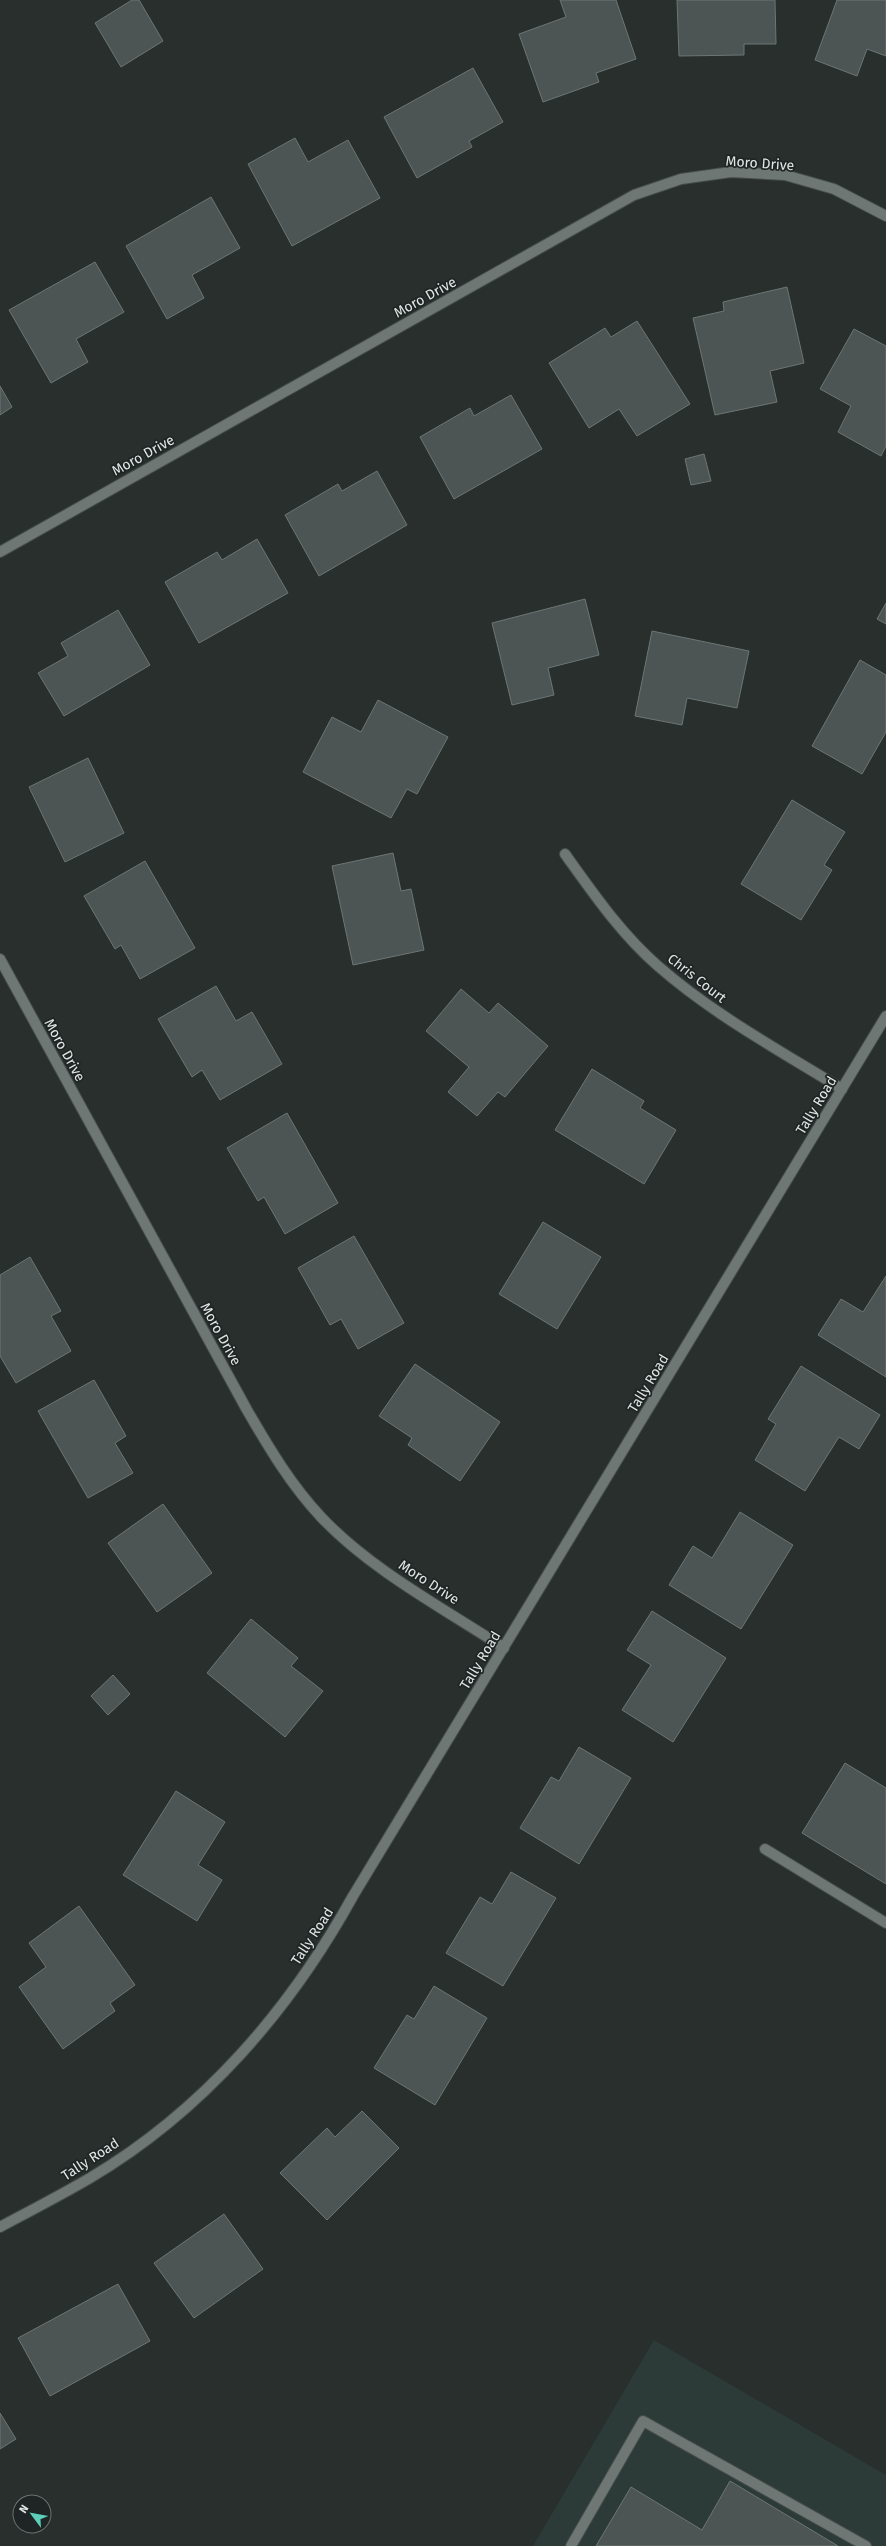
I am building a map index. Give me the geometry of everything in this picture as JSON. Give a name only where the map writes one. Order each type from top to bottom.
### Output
[{"type":"street","name":"Moro Drive","points":[[0,552],[634,195],[681,179],[731,172],[785,175],[834,189],[886,216]]},
{"type":"street","name":"Chris Court","points":[[565,854],[607,912],[657,965],[718,1013],[842,1089]]},
{"type":"street","name":"Moro Drive","points":[[0,959],[247,1410],[280,1467],[322,1517],[370,1560],[504,1648]]},
{"type":"street","name":"Tally Road","points":[[0,2227],[91,2178],[162,2128],[219,2078],[277,2014],[328,1942],[886,1016]]},
{"type":"street","points":[[765,1849],[886,1924]]},
{"type":"street","points":[[571,2546],[643,2421],[866,2546]]},
{"type":"shaded area","points":[[654,2340],[886,2475],[886,2546],[533,2546]]},
{"type":"building","points":[[132,0],[139,0],[163,41],[121,67],[95,23]]},
{"type":"building","points":[[560,0],[616,0],[636,59],[596,73],[599,82],[543,102],[519,34],[566,17]]},
{"type":"building","points":[[677,0],[775,0],[776,44],[744,44],[744,55],[679,56]]},
{"type":"building","points":[[837,0],[886,0],[886,56],[867,49],[857,76],[815,60]]},
{"type":"building","points":[[473,68],[503,122],[469,141],[472,147],[417,178],[384,117]]},
{"type":"building","points":[[295,138],[308,162],[348,140],[380,198],[292,246],[248,164]]},
{"type":"building","points":[[211,197],[240,248],[192,275],[204,298],[167,319],[126,246]]},
{"type":"building","points":[[95,262],[124,312],[76,339],[88,362],[51,383],[9,310]]},
{"type":"building","points":[[787,287],[804,363],[770,371],[777,402],[715,415],[693,318],[724,311],[723,302]]},
{"type":"building","points":[[637,321],[690,404],[637,436],[619,409],[589,428],[549,363],[605,328],[611,337]]},
{"type":"building","points":[[854,329],[886,346],[886,446],[881,456],[838,432],[851,406],[820,389]]},
{"type":"building","points":[[0,386],[12,407],[0,415]]},
{"type":"building","points":[[511,395],[542,449],[454,499],[420,437],[470,408],[474,416]]},
{"type":"building","points":[[704,454],[711,481],[691,485],[685,459]]},
{"type":"building","points":[[377,471],[407,525],[319,576],[285,515],[338,484],[342,491]]},
{"type":"building","points":[[257,539],[288,593],[199,643],[165,582],[217,552],[222,560]]},
{"type":"building","points":[[585,599],[599,655],[548,668],[554,695],[512,705],[492,623]]},
{"type":"building","points":[[886,603],[886,624],[877,619]]},
{"type":"building","points":[[118,610],[150,665],[64,716],[38,673],[68,656],[61,643]]},
{"type":"building","points":[[652,631],[749,651],[737,708],[687,698],[682,725],[635,716]]},
{"type":"building","points":[[860,660],[886,675],[886,732],[862,774],[812,746]]},
{"type":"building","points":[[378,700],[448,737],[417,794],[407,789],[391,818],[303,772],[332,717],[361,732]]},
{"type":"building","points":[[88,758],[124,833],[65,862],[29,787]]},
{"type":"building","points":[[792,800],[845,832],[824,865],[832,870],[801,920],[741,884]]},
{"type":"building","points":[[393,853],[401,891],[411,889],[424,950],[353,965],[332,866]]},
{"type":"building","points":[[145,861],[195,948],[140,979],[121,945],[115,949],[84,896]]},
{"type":"building","points":[[216,986],[236,1021],[252,1012],[282,1064],[220,1100],[202,1070],[192,1077],[158,1019]]},
{"type":"building","points":[[461,989],[489,1013],[498,1003],[548,1046],[505,1097],[498,1092],[477,1116],[448,1092],[469,1067],[426,1031]]},
{"type":"building","points":[[592,1069],[644,1101],[640,1108],[676,1130],[644,1184],[555,1130]]},
{"type":"building","points":[[287,1113],[338,1203],[285,1234],[264,1197],[258,1201],[227,1148]]},
{"type":"building","points":[[543,1222],[601,1257],[557,1329],[499,1294]]},
{"type":"building","points":[[354,1236],[404,1323],[358,1349],[341,1319],[330,1325],[298,1268]]},
{"type":"building","points":[[30,1257],[61,1311],[51,1316],[71,1351],[16,1383],[0,1356],[0,1275]]},
{"type":"building","points":[[886,1276],[886,1377],[818,1335],[841,1299],[863,1312]]},
{"type":"building","points":[[415,1364],[500,1422],[460,1481],[408,1445],[412,1438],[379,1416]]},
{"type":"building","points":[[801,1366],[880,1415],[859,1449],[839,1437],[805,1491],[755,1460],[776,1424],[768,1419]]},
{"type":"building","points":[[94,1380],[126,1436],[115,1443],[133,1473],[88,1498],[38,1411]]},
{"type":"building","points":[[163,1504],[212,1573],[157,1612],[108,1543]]},
{"type":"building","points":[[740,1512],[793,1545],[741,1629],[669,1585],[693,1546],[712,1558]]},
{"type":"building","points":[[652,1611],[726,1658],[673,1742],[622,1710],[651,1665],[627,1650]]},
{"type":"building","points":[[251,1619],[298,1658],[291,1666],[323,1691],[285,1737],[207,1673]]},
{"type":"building","points":[[113,1675],[130,1694],[108,1715],[91,1696]]},
{"type":"building","points":[[579,1747],[631,1778],[579,1864],[520,1828],[551,1777],[559,1781]]},
{"type":"building","points":[[845,1763],[886,1788],[886,1884],[802,1833]]},
{"type":"building","points":[[176,1791],[225,1822],[198,1865],[222,1880],[197,1921],[123,1875]]},
{"type":"building","points":[[511,1872],[556,1898],[503,1986],[446,1953],[480,1897],[492,1904]]},
{"type":"building","points":[[79,1906],[135,1985],[110,2003],[115,2011],[63,2049],[19,1987],[46,1967],[29,1943]]},
{"type":"building","points":[[434,1986],[487,2018],[435,2105],[374,2068],[407,2015],[414,2019]]},
{"type":"building","points":[[362,2111],[399,2148],[327,2220],[280,2173],[327,2128],[335,2137]]},
{"type":"building","points":[[224,2214],[263,2269],[194,2318],[154,2263]]},
{"type":"building","points":[[118,2284],[150,2341],[50,2396],[18,2338]]},
{"type":"building","points":[[0,2413],[16,2439],[0,2449]]},
{"type":"building","points":[[730,2481],[838,2546],[596,2546],[631,2487],[702,2530]]}]
